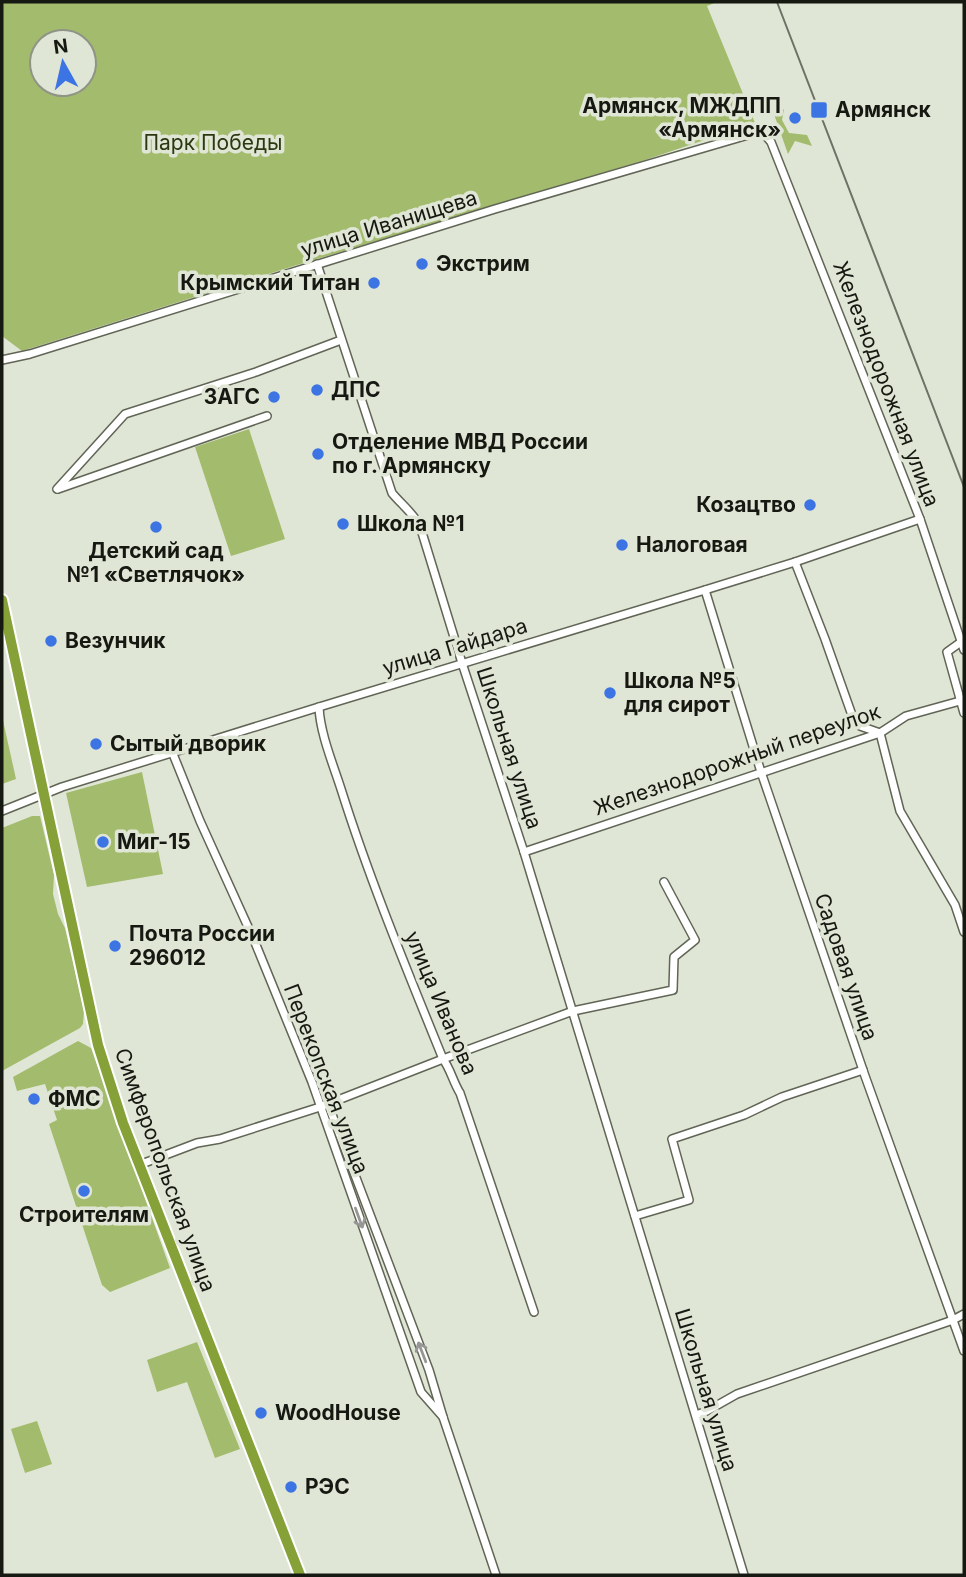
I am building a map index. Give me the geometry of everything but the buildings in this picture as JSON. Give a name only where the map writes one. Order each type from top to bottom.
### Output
[{"type":"highway","name":"Симферопольская улица","points":[[2,600],[98,1045],[139,1165],[300,1575]]},
{"type":"street","name":"улица Иванищева","points":[[2,362],[495,209],[755,133],[765,135],[771,142]]},
{"type":"street","name":"Железнодорожная улица","points":[[771,142],[920,519],[964,650]]},
{"type":"street","name":"Школьная улица","points":[[317,264],[392,493],[416,518],[420,526],[524,852],[744,1575]]},
{"type":"street","points":[[267,416],[57,489],[125,414],[256,372],[341,340]]},
{"type":"street","name":"улица Гайдара","points":[[2,811],[45,793],[795,562],[920,519]]},
{"type":"street","points":[[795,562],[853,718],[860,726],[880,733],[900,811],[955,905],[964,932]]},
{"type":"street","name":"Садовая улица","points":[[705,590],[761,772],[863,1070],[964,1351]]},
{"type":"street","points":[[961,642],[947,652],[964,713]]},
{"type":"street","name":"Железнодорожный переулок","points":[[524,852],[880,733],[906,716],[960,701]]},
{"type":"street","name":"улица Иванова","points":[[319,707],[328,747],[357,841],[443,1059],[460,1093],[534,1312]]},
{"type":"street","name":"Перекопская улица","points":[[173,754],[324,1106],[429,1370],[496,1575]]},
{"type":"street","points":[[139,1165],[197,1143],[220,1139],[324,1106],[573,1011],[673,990],[674,957],[695,940],[664,882]]},
{"type":"street","points":[[635,1216],[689,1200],[672,1139],[744,1115],[782,1097],[863,1070]]},
{"type":"street","name":"Перекопская улица","points":[[324,1106],[421,1392],[443,1417]]},
{"type":"street","points":[[696,1415],[737,1394],[964,1314]]},
{"type":"green space","name":"Парк Победы","points":[[2,2],[717,2],[707,6],[755,123],[645,160],[22,351],[2,336]]},
{"type":"green space","points":[[769,100],[777,115],[784,109],[782,120],[789,133],[807,135],[812,146],[795,141],[788,154]]},
{"type":"green space","points":[[249,429],[285,539],[231,556],[195,447]]},
{"type":"green space","points":[[2,716],[16,779],[2,784]]},
{"type":"green space","points":[[142,772],[163,874],[87,887],[66,793]]},
{"type":"green space","points":[[32,816],[40,816],[54,875],[53,894],[65,928],[84,1011],[83,1024],[2,1071],[2,828]]},
{"type":"green space","points":[[78,1041],[91,1048],[170,1268],[110,1292],[102,1285],[49,1124],[57,1120],[45,1084],[17,1091],[13,1077]]},
{"type":"green space","points":[[197,1342],[240,1449],[215,1458],[187,1382],[157,1392],[147,1360]]},
{"type":"green space","points":[[37,1421],[52,1464],[25,1473],[11,1429]]},
{"type":"railway","points":[[777,2],[964,487]]},
{"type":"place","name":"Армянск","points":[[819,110]]},
{"type":"place","name":"Армянск, МЖДПП «Армянск»","points":[[795,118]]},
{"type":"place","name":"Экстрим","points":[[422,264]]},
{"type":"place","name":"Крымский Титан","points":[[374,283]]},
{"type":"place","name":"ДПС","points":[[317,390]]},
{"type":"place","name":"ЗАГС","points":[[274,397]]},
{"type":"place","name":"Отделение МВД России по г. Армянску","points":[[318,454]]},
{"type":"place","name":"Козацтво","points":[[810,505]]},
{"type":"place","name":"Школа №1","points":[[343,524]]},
{"type":"place","name":"Детский сад №1 «Светлячок»","points":[[156,527]]},
{"type":"place","name":"Налоговая","points":[[622,545]]},
{"type":"place","name":"Везунчик","points":[[51,641]]},
{"type":"place","name":"Школа №5 для сирот","points":[[610,693]]},
{"type":"place","name":"Сытый дворик","points":[[96,744]]},
{"type":"place","name":"Миг-15","points":[[103,842]]},
{"type":"place","name":"Почта России 296012","points":[[115,946]]},
{"type":"place","name":"ФМС","points":[[34,1099]]},
{"type":"place","name":"Строителям","points":[[84,1191]]},
{"type":"place","name":"WoodHouse","points":[[261,1413]]},
{"type":"place","name":"РЭС","points":[[291,1487]]}]
